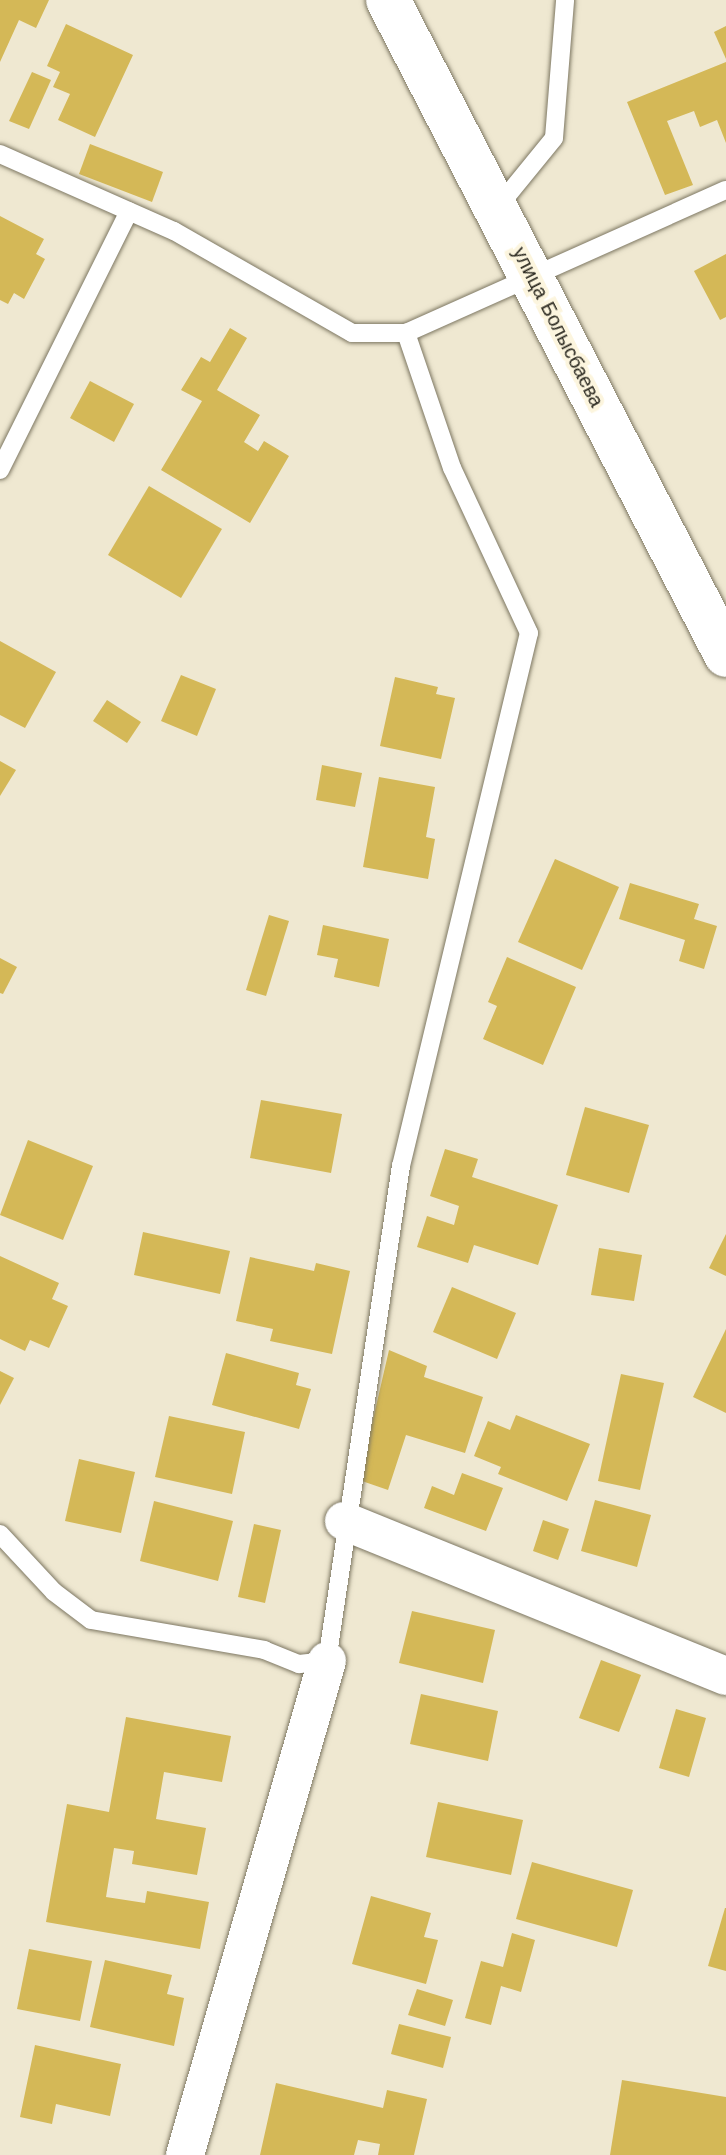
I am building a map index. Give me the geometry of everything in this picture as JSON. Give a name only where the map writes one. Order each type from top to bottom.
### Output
[{"type":"street","name":"улица Болысбаева","points":[[388,0],[726,655]]},
{"type":"street","points":[[344,1521],[726,1676]]},
{"type":"street","points":[[185,2155],[327,1661]]},
{"type":"lane","points":[[497,208],[554,138],[565,0]]},
{"type":"lane","points":[[0,154],[129,211],[298,297],[352,333],[406,333],[531,272],[726,190]]},
{"type":"lane","points":[[0,470],[129,211]]},
{"type":"lane","points":[[0,1534],[54,1592],[91,1620],[264,1650],[299,1664],[327,1661],[344,1521],[401,1166],[529,633],[452,468],[406,333]]},
{"type":"building","points":[[0,0],[49,0],[36,28],[19,20],[0,62]]},
{"type":"building","points":[[66,24],[133,55],[95,137],[58,120],[70,94],[53,87],[60,72],[47,66]]},
{"type":"building","points":[[726,26],[726,59],[714,32]]},
{"type":"building","points":[[726,62],[726,143],[717,120],[700,127],[694,111],[667,121],[693,185],[665,195],[627,102]]},
{"type":"building","points":[[32,72],[51,80],[29,129],[9,121]]},
{"type":"building","points":[[90,144],[163,172],[152,202],[79,174]]},
{"type":"building","points":[[0,216],[44,239],[36,254],[45,259],[24,299],[14,293],[8,304],[0,300]]},
{"type":"building","points":[[726,254],[726,317],[720,320],[694,271]]},
{"type":"building","points":[[230,328],[247,338],[217,390],[260,415],[244,442],[258,451],[264,441],[289,456],[250,523],[161,470],[202,401],[181,390],[201,357],[210,362]]},
{"type":"building","points":[[90,381],[134,404],[114,442],[70,418]]},
{"type":"building","points":[[149,486],[222,529],[181,598],[108,555]]},
{"type":"building","points":[[0,641],[56,672],[25,728],[0,715]]},
{"type":"building","points":[[181,675],[216,689],[197,736],[161,721]]},
{"type":"building","points":[[395,677],[438,687],[436,694],[455,698],[441,759],[380,746]]},
{"type":"building","points":[[107,700],[141,722],[127,743],[93,721]]},
{"type":"building","points":[[0,761],[16,770],[0,796]]},
{"type":"building","points":[[322,765],[362,773],[355,807],[316,800]]},
{"type":"building","points":[[379,777],[435,787],[426,837],[435,839],[428,879],[363,867]]},
{"type":"building","points":[[555,859],[619,887],[582,970],[518,942]]},
{"type":"building","points":[[630,883],[699,904],[694,919],[717,926],[704,969],[679,961],[685,940],[619,919]]},
{"type":"building","points":[[269,915],[289,921],[266,996],[246,990]]},
{"type":"building","points":[[323,925],[389,939],[379,987],[334,977],[338,959],[317,955]]},
{"type":"building","points":[[507,957],[576,987],[543,1065],[483,1039],[497,1006],[488,1002]]},
{"type":"building","points":[[0,958],[17,967],[3,994],[0,993]]},
{"type":"building","points":[[261,1100],[342,1114],[331,1173],[250,1158]]},
{"type":"building","points":[[585,1107],[649,1125],[629,1193],[566,1175]]},
{"type":"building","points":[[28,1140],[93,1166],[63,1240],[0,1215]]},
{"type":"building","points":[[445,1149],[478,1159],[472,1177],[558,1205],[538,1265],[474,1245],[468,1263],[417,1247],[427,1216],[454,1225],[459,1206],[430,1196]]},
{"type":"building","points":[[143,1232],[230,1251],[220,1294],[134,1275]]},
{"type":"building","points":[[726,1234],[726,1276],[709,1268]]},
{"type":"building","points":[[599,1248],[642,1255],[634,1301],[591,1295]]},
{"type":"building","points":[[0,1256],[59,1283],[52,1299],[68,1306],[49,1348],[30,1340],[25,1351],[0,1339]]},
{"type":"building","points":[[250,1257],[314,1271],[316,1263],[350,1271],[332,1354],[270,1341],[273,1329],[236,1321]]},
{"type":"building","points":[[452,1287],[516,1313],[497,1359],[433,1332]]},
{"type":"building","points":[[726,1329],[726,1413],[693,1397]]},
{"type":"building","points":[[389,1350],[427,1366],[424,1377],[483,1397],[465,1453],[406,1435],[388,1490],[359,1480]]},
{"type":"building","points":[[226,1353],[299,1373],[296,1385],[311,1389],[299,1429],[212,1405]]},
{"type":"building","points":[[0,1371],[14,1378],[0,1405]]},
{"type":"building","points":[[621,1374],[664,1383],[640,1490],[598,1481]]},
{"type":"building","points":[[516,1415],[590,1444],[567,1501],[498,1474],[501,1467],[474,1456],[488,1421],[510,1430]]},
{"type":"building","points":[[169,1416],[245,1432],[232,1494],[155,1477]]},
{"type":"building","points":[[79,1459],[135,1472],[121,1533],[65,1521]]},
{"type":"building","points":[[462,1473],[503,1488],[486,1531],[424,1508],[432,1486],[454,1495]]},
{"type":"building","points":[[595,1500],[651,1515],[637,1567],[581,1551]]},
{"type":"building","points":[[154,1501],[233,1521],[218,1581],[140,1561]]},
{"type":"building","points":[[543,1520],[569,1529],[558,1560],[533,1551]]},
{"type":"building","points":[[254,1524],[281,1530],[265,1603],[238,1597]]},
{"type":"building","points":[[412,1611],[495,1630],[483,1683],[399,1663]]},
{"type":"building","points":[[601,1660],[641,1675],[619,1732],[579,1718]]},
{"type":"building","points":[[421,1694],[498,1711],[488,1761],[410,1744]]},
{"type":"building","points":[[676,1709],[706,1718],[689,1777],[659,1768]]},
{"type":"building","points":[[126,1717],[231,1736],[222,1782],[164,1772],[156,1819],[206,1828],[197,1875],[132,1864],[134,1851],[114,1848],[106,1897],[145,1903],[147,1891],[209,1902],[200,1949],[46,1922],[67,1804],[109,1812]]},
{"type":"building","points":[[438,1802],[523,1820],[511,1875],[426,1857]]},
{"type":"building","points":[[532,1862],[633,1890],[617,1947],[516,1919]]},
{"type":"building","points":[[371,1896],[431,1913],[424,1937],[438,1940],[426,1984],[352,1964]]},
{"type":"building","points":[[726,1908],[726,1971],[708,1966]]},
{"type":"building","points":[[512,1933],[535,1940],[521,1992],[501,1986],[491,2025],[465,2018],[481,1961],[503,1967]]},
{"type":"building","points":[[29,1949],[92,1961],[80,2021],[17,2009]]},
{"type":"building","points":[[105,1960],[172,1975],[167,1994],[184,1998],[174,2046],[90,2027]]},
{"type":"building","points":[[417,1989],[453,2000],[445,2026],[408,2015]]},
{"type":"building","points":[[399,2024],[451,2037],[443,2068],[391,2054]]},
{"type":"building","points":[[35,2045],[121,2064],[110,2116],[56,2104],[52,2124],[20,2117]]},
{"type":"building","points":[[622,2080],[726,2097],[726,2155],[610,2155]]},
{"type":"building","points":[[276,2083],[383,2108],[387,2090],[427,2099],[414,2155],[378,2155],[380,2144],[358,2140],[354,2155],[260,2155]]}]
